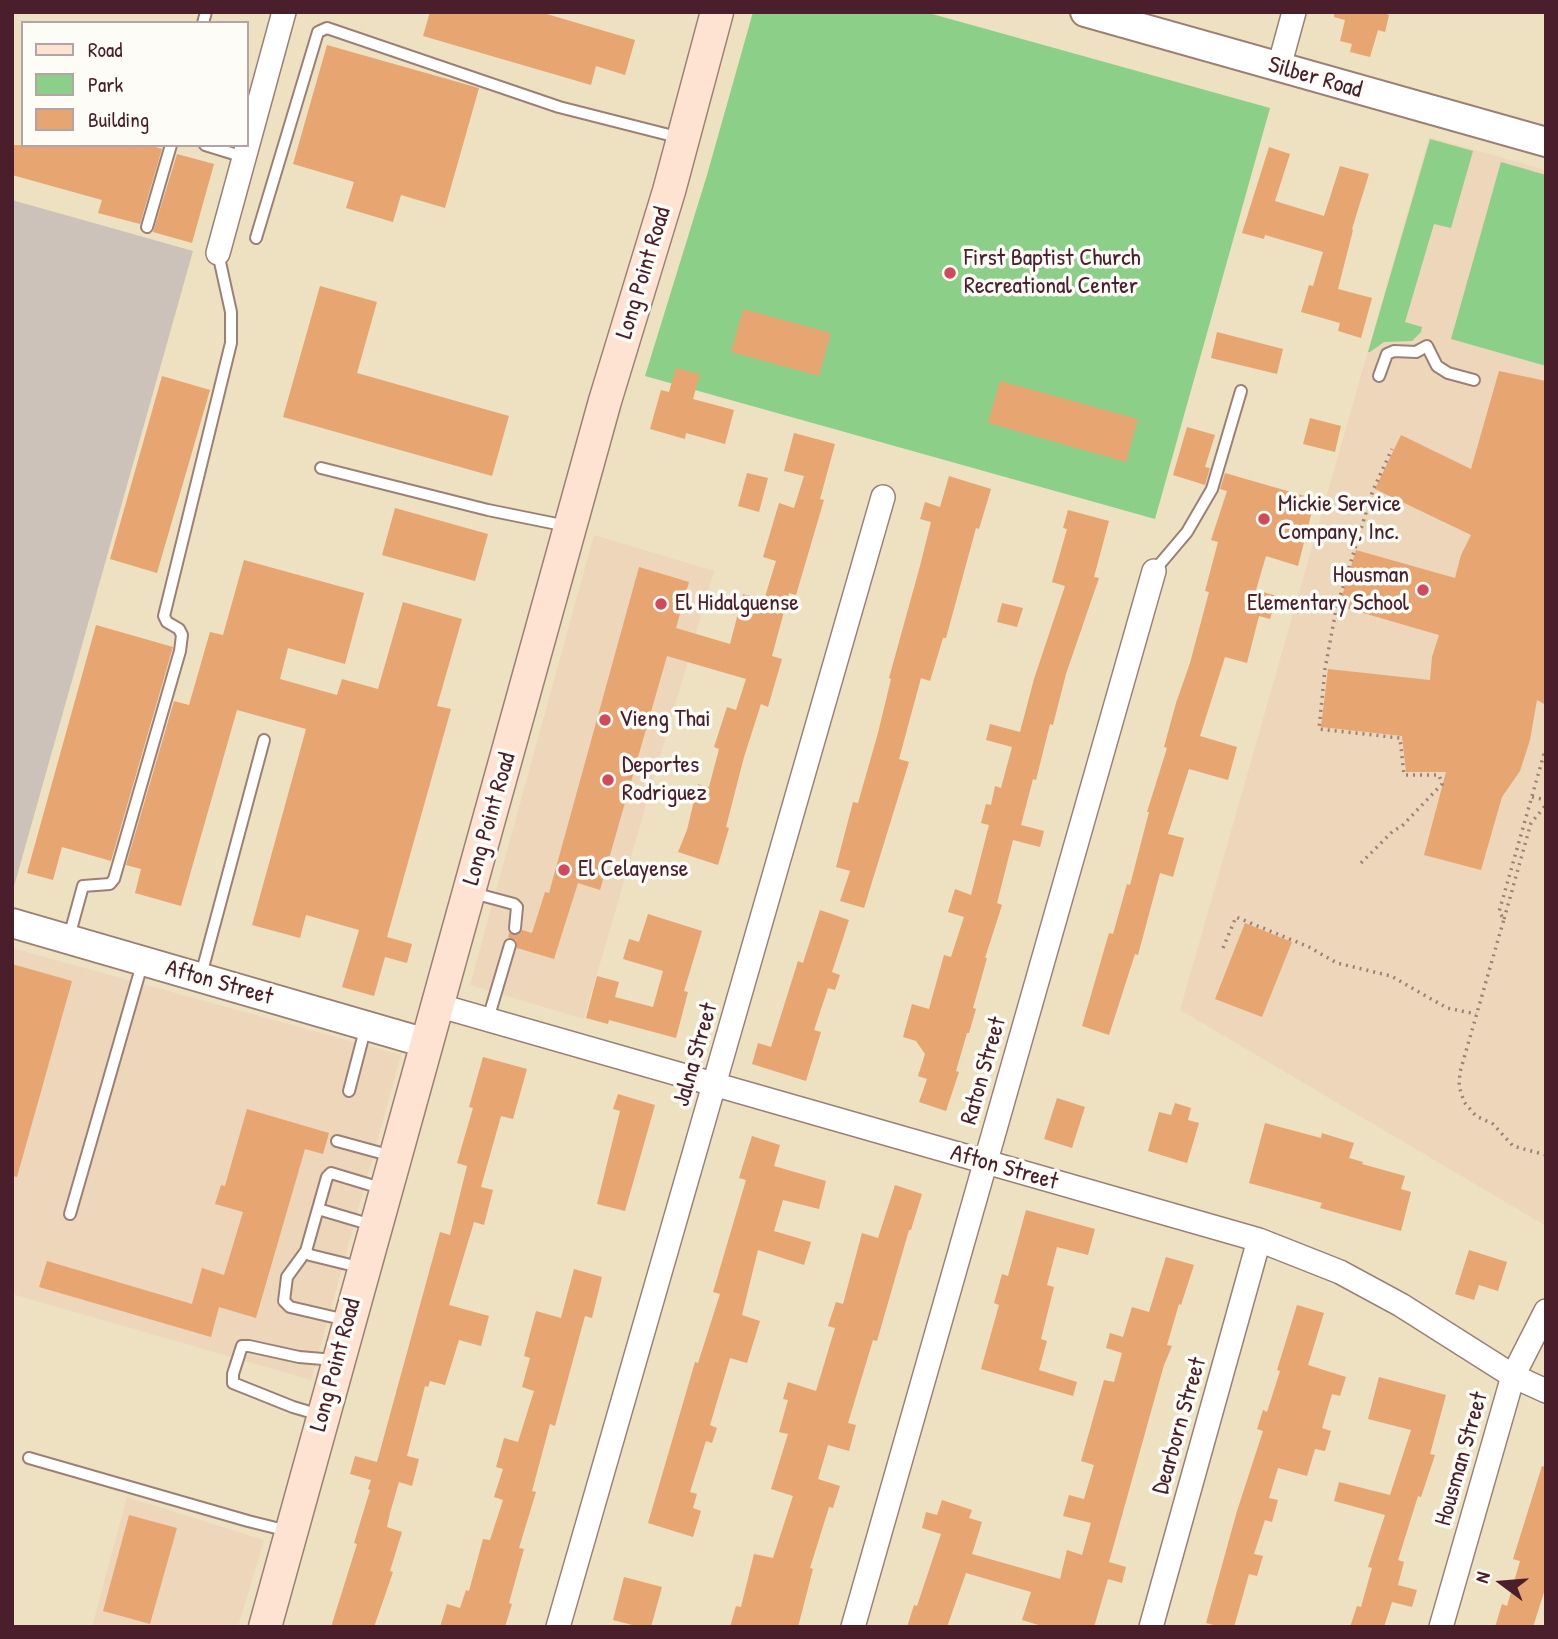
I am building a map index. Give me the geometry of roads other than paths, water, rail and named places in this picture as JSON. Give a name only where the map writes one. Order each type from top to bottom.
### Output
[{"type":"main road","name":"Long Point Road","points":[[265,1627],[348,1320],[717,12]]},
{"type":"street","points":[[248,142],[284,12]]},
{"type":"street","name":"Silber Road","points":[[1085,12],[1546,142]]},
{"type":"street","points":[[1279,67],[1294,12]]},
{"type":"street","points":[[218,253],[247,147]]},
{"type":"street","name":"Jalna Street","points":[[558,1627],[883,497]]},
{"type":"street","name":"Raton Street","points":[[853,1627],[1154,571]]},
{"type":"street","name":"Afton Street","points":[[12,923],[426,1043]]},
{"type":"street","name":"Afton Street","points":[[437,1005],[1259,1240],[1340,1272],[1401,1305],[1513,1376],[1546,1391]]},
{"type":"street","name":"Dearborn Street","points":[[1151,1627],[1259,1240]]},
{"type":"street","name":"Housman Street","points":[[1441,1627],[1513,1376],[1546,1311]]},
{"type":"lane","points":[[256,238],[318,32],[327,28],[559,107],[683,139]]},
{"type":"lane","points":[[147,227],[170,147]]},
{"type":"lane","points":[[212,147],[244,157]]},
{"type":"lane","points":[[68,939],[83,886],[110,884],[114,879],[180,651],[182,635],[179,629],[167,622],[163,616],[231,342],[231,313],[218,253]]},
{"type":"lane","points":[[1379,376],[1387,354],[1394,351],[1416,352],[1427,346],[1437,366],[1448,373],[1474,380]]},
{"type":"lane","points":[[1154,571],[1186,531],[1212,489],[1241,391]]},
{"type":"lane","points":[[321,468],[488,510],[570,527]]},
{"type":"lane","points":[[200,978],[264,740]]},
{"type":"lane","points":[[469,892],[514,904],[517,907],[515,928]]},
{"type":"lane","points":[[488,1018],[510,945]]},
{"type":"lane","points":[[70,1214],[143,961]]},
{"type":"lane","points":[[349,1091],[366,1026]]},
{"type":"lane","points":[[337,1141],[394,1157]]},
{"type":"lane","points":[[348,1320],[290,1307],[284,1301],[287,1277],[306,1251],[327,1177],[331,1174],[385,1189]]},
{"type":"lane","points":[[318,1209],[375,1225]]},
{"type":"lane","points":[[306,1251],[310,1255],[363,1268]]},
{"type":"lane","points":[[323,1416],[233,1383],[233,1374],[242,1346],[338,1361]]},
{"type":"lane","points":[[29,1458],[291,1532]]},
{"type":"place","name":"First Baptist Church Recreational Center","points":[[950,273]]},
{"type":"place","name":"Mickie Service Company, Inc.","points":[[1264,519]]},
{"type":"place","name":"Housman Elementary School","points":[[1423,590]]},
{"type":"place","name":"El Hidalguense","points":[[661,604]]},
{"type":"place","name":"Vieng Thai","points":[[605,720]]},
{"type":"place","name":"Deportes Rodriguez","points":[[608,780]]},
{"type":"place","name":"El Celayense","points":[[564,870]]}]
